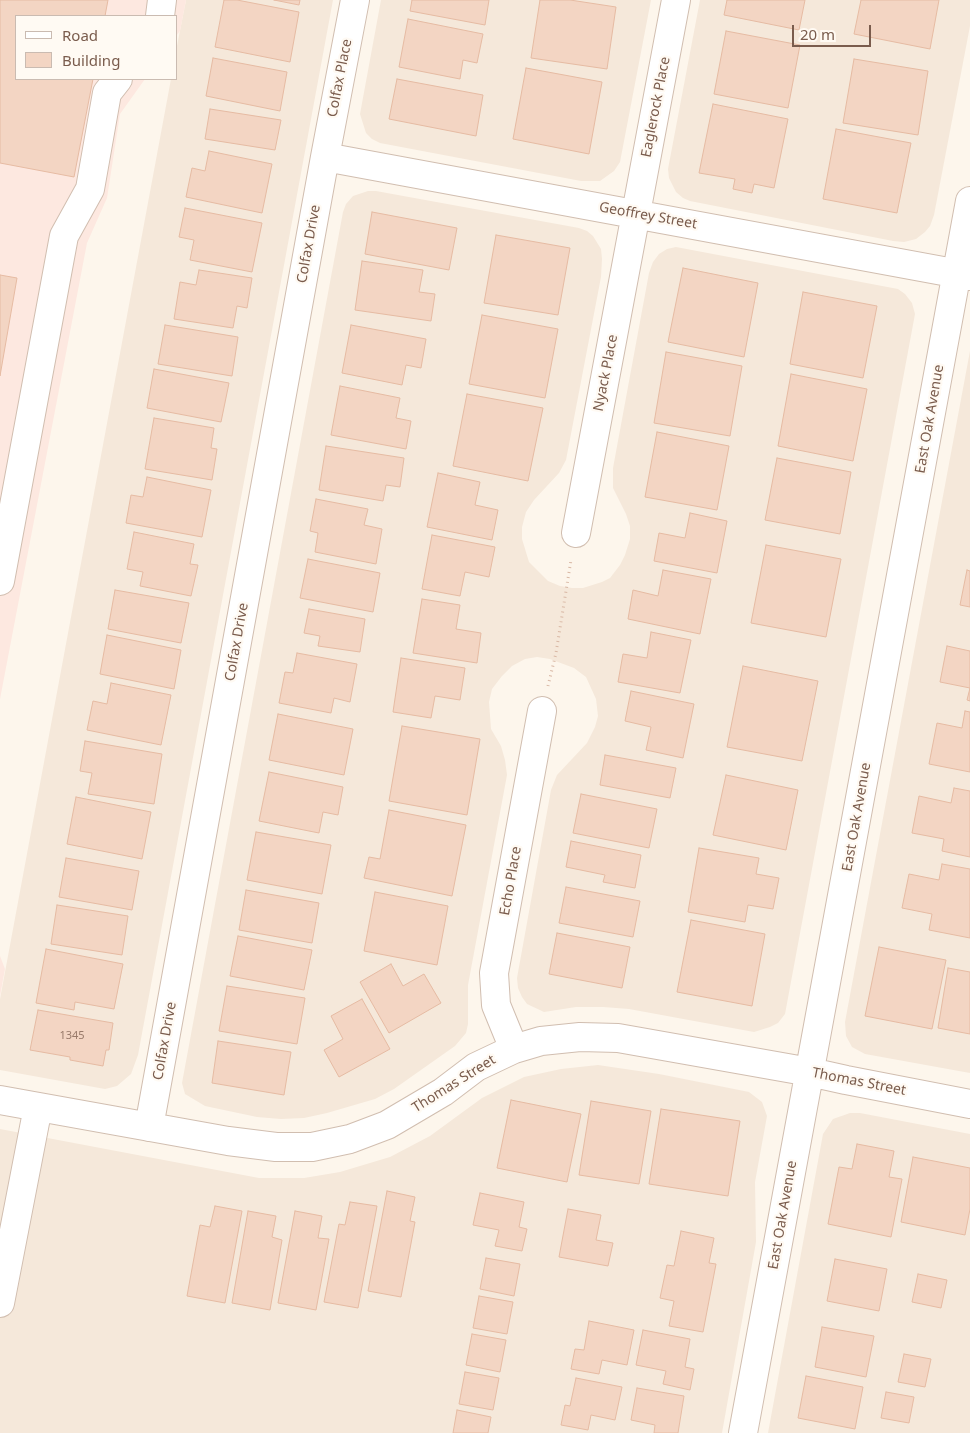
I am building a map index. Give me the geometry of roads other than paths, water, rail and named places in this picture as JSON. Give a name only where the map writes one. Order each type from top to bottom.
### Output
[{"type":"street","points":[[160,15],[162,0]]},
{"type":"street","name":"Colfax Place","points":[[325,157],[355,0]]},
{"type":"street","name":"Eaglerock Place","points":[[636,214],[676,0]]},
{"type":"street","points":[[0,581],[64,236],[90,189],[107,93],[117,80]]},
{"type":"street","name":"Geoffrey Street","points":[[325,157],[963,275]]},
{"type":"street","name":"Colfax Drive","points":[[149,1128],[325,157]]},
{"type":"street","name":"East Oak Avenue","points":[[743,1433],[810,1072],[963,275],[970,201]]},
{"type":"street","name":"Nyack Place","points":[[576,533],[636,214]]},
{"type":"street","name":"Echo Place","points":[[514,1048],[496,1005],[494,973],[542,711]]},
{"type":"street","name":"Thomas Street","points":[[0,1100],[228,1141],[276,1147],[312,1147],[350,1139],[387,1125],[443,1092],[476,1067],[514,1048],[541,1041],[580,1037],[618,1038],[810,1072],[970,1104]]},
{"type":"street","points":[[0,1304],[38,1106]]}]
